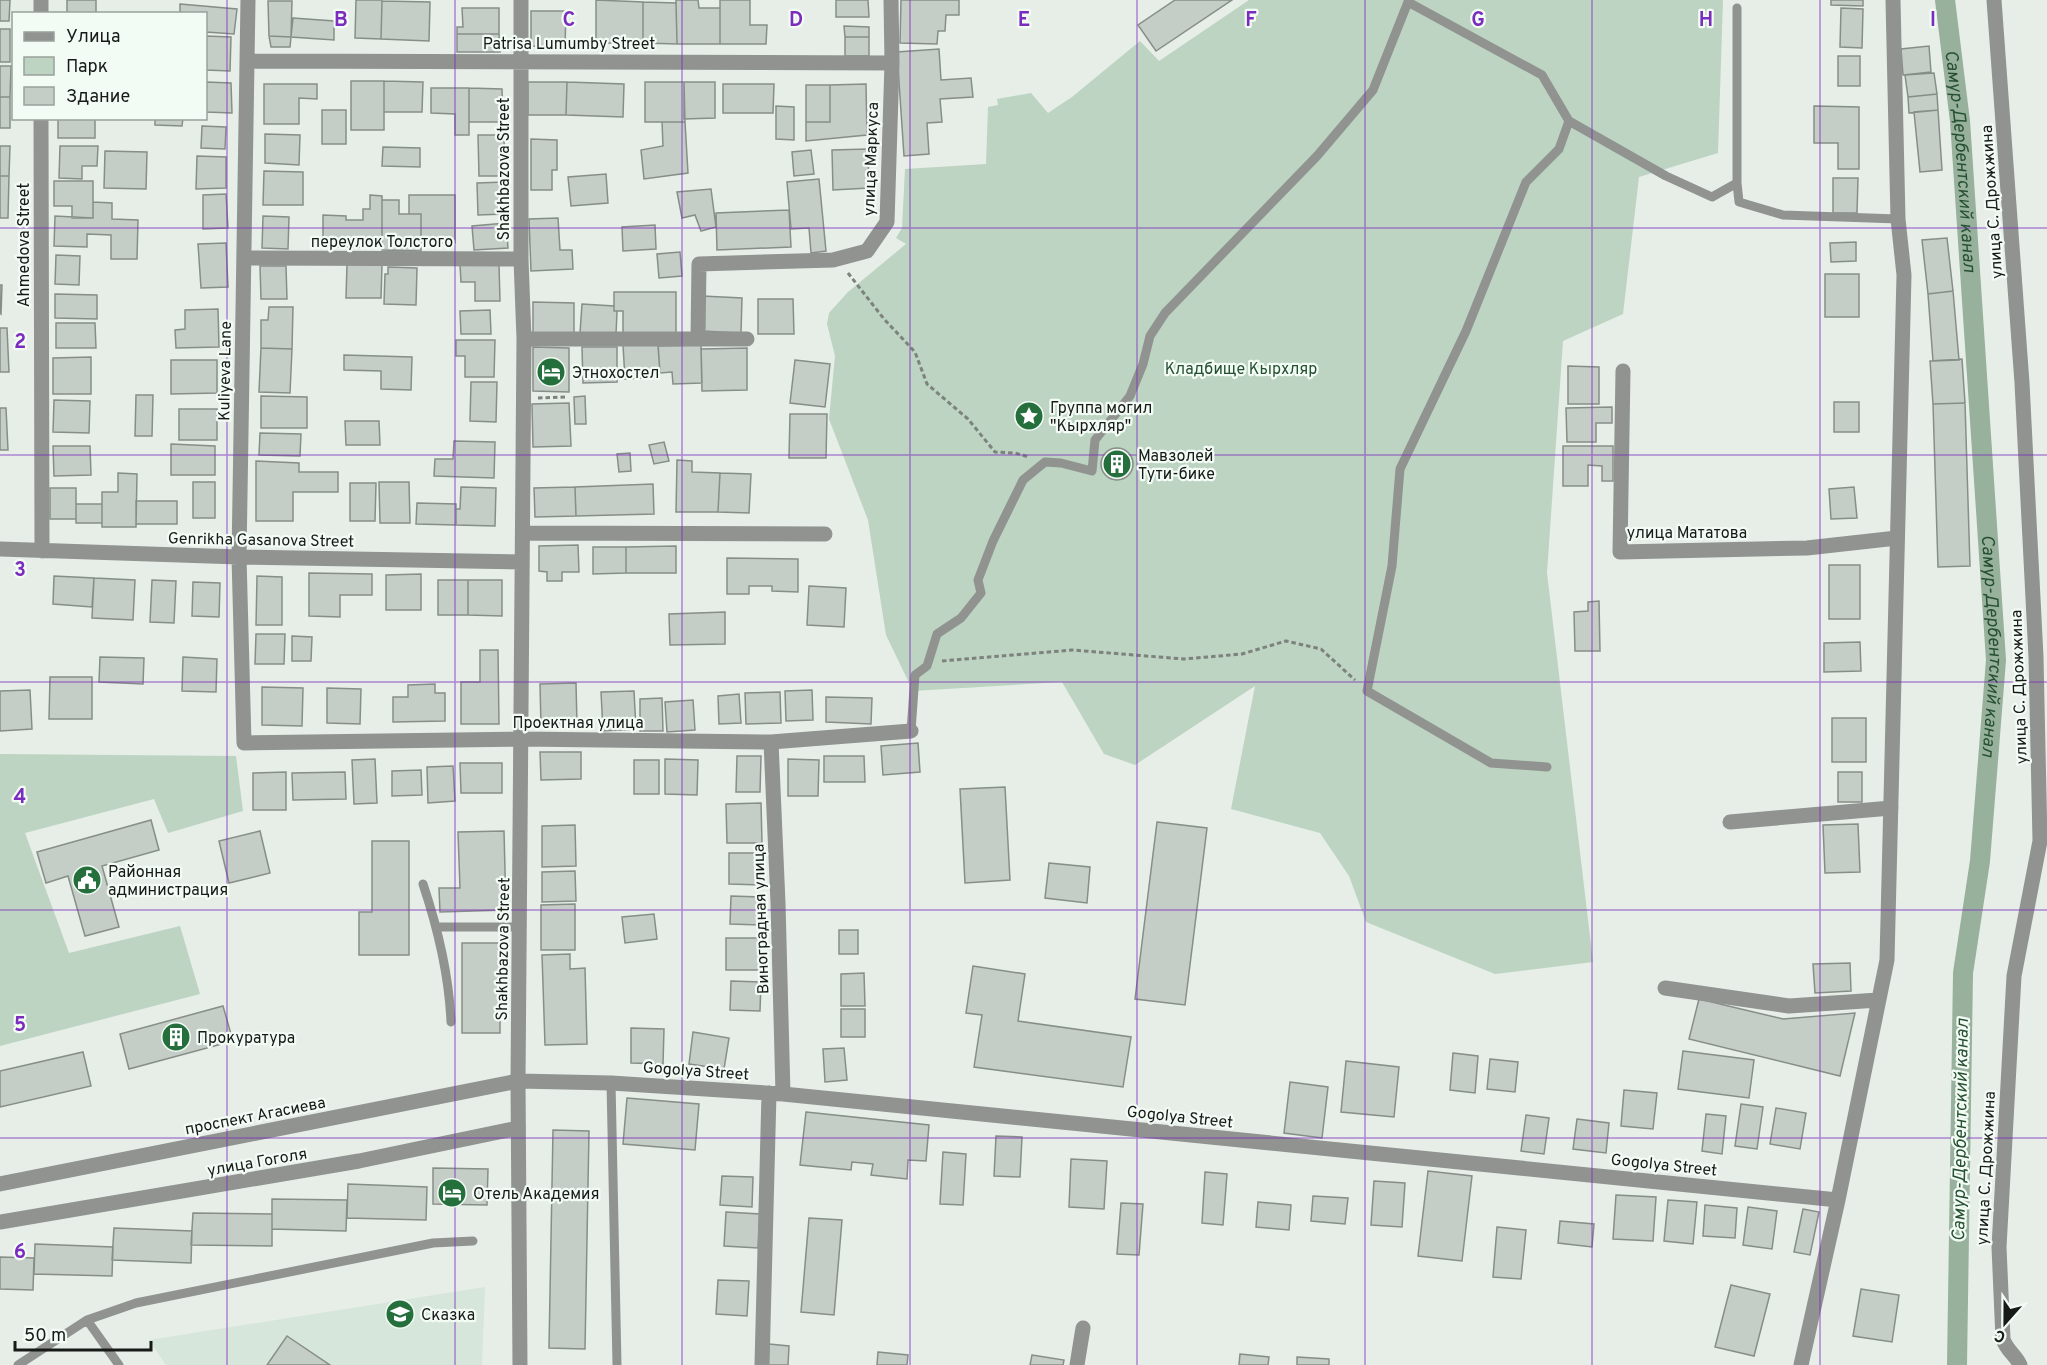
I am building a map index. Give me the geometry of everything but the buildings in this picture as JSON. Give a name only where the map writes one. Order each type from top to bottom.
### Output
[{"type":"street","name":"Kuliyeva Lane","points":[[244,743],[239,557],[248,0]]},
{"type":"street","name":"Shakhbazova Street","points":[[520,1365],[518,1081],[524,339],[521,259],[521,0]]},
{"type":"street","name":"улица Маркуса","points":[[698,338],[699,264],[838,259],[867,251],[888,222],[892,63],[891,0]]},
{"type":"street","points":[[1802,1365],[1887,960],[1904,275],[1898,219],[1893,0]]},
{"type":"street","name":"улица С. Дрожжина","points":[[1994,0],[2022,383],[2044,842],[2014,976],[1999,1247],[2003,1339],[2005,1346],[2020,1365]]},
{"type":"street","name":"Patrisa Lumumby Street","points":[[247,61],[892,63]]},
{"type":"street","name":"Ahmedova Street","points":[[41,120],[42,551]]},
{"type":"street","name":"переулок Толстого","points":[[244,258],[521,259]]},
{"type":"street","points":[[524,339],[747,339]]},
{"type":"street","name":"улица Мататова","points":[[1623,371],[1620,552],[1808,548],[1898,538]]},
{"type":"street","points":[[523,533],[825,534]]},
{"type":"street","name":"Genrikha Gasanova Street","points":[[0,549],[239,557],[522,562]]},
{"type":"street","name":"Проектная улица","points":[[244,743],[521,739],[771,742],[911,731]]},
{"type":"street","name":"Виноградная улица","points":[[762,1365],[776,1094],[778,903],[771,742]]},
{"type":"street","points":[[1730,822],[1891,808]]},
{"type":"street","points":[[1665,988],[1789,1006],[1878,1000]]},
{"type":"street","name":"Gogolya Street","points":[[518,1081],[611,1083],[776,1094],[1838,1200]]},
{"type":"street","name":"проспект Агасиева","points":[[0,1184],[518,1081]]},
{"type":"street","name":"улица Гоголя","points":[[0,1222],[358,1161],[518,1128]]},
{"type":"street","points":[[1077,1365],[1083,1328]]},
{"type":"lane","points":[[911,731],[915,675],[927,666],[937,634],[961,618],[981,593],[978,580],[993,542],[1023,480],[1045,462],[1061,463],[1092,471],[1095,440],[1130,396],[1143,364],[1150,336],[1160,320],[1317,156],[1374,90],[1408,1],[1542,75],[1569,121],[1666,176],[1712,197],[1737,183]]},
{"type":"lane","points":[[1737,8],[1737,183],[1739,202],[1783,215],[1898,219]]},
{"type":"lane","points":[[1547,767],[1491,763],[1367,691],[1392,566],[1400,469],[1466,331],[1526,182],[1559,149],[1569,121]]},
{"type":"lane","points":[[423,884],[438,927],[450,995],[451,1022]]},
{"type":"lane","points":[[438,927],[520,927]]},
{"type":"lane","points":[[611,1083],[617,1365]]},
{"type":"lane","points":[[18,1365],[87,1320],[147,1301],[433,1243],[473,1241]]},
{"type":"lane","points":[[87,1320],[119,1365]]},
{"type":"path","points":[[838,259],[884,319],[915,352],[927,384],[968,419],[994,452],[1015,453],[1045,462]]},
{"type":"path","points":[[532,398],[566,398]]},
{"type":"path","points":[[928,662],[1072,650],[1184,658],[1242,654],[1286,641],[1321,649],[1367,691]]},
{"type":"shaded area","name":"Сказка","points":[[485,1287],[482,1365],[166,1365],[149,1340]]},
{"type":"green space","name":"Кладбище Кырхляр","points":[[1249,0],[1723,0],[1718,153],[1639,177],[1623,314],[1563,341],[1547,573],[1593,962],[1495,974],[1366,922],[1349,876],[1320,833],[1231,809],[1255,686],[1135,765],[1104,754],[1062,682],[913,691],[886,635],[868,520],[829,419],[835,356],[827,324],[829,313],[848,292],[906,244],[896,238],[902,228],[905,169],[986,164],[988,107],[998,105],[997,99],[1031,93],[1048,113],[1072,97],[1140,41],[1159,61]]},
{"type":"green space","points":[[0,754],[236,756],[243,811],[168,833],[154,799],[25,833],[69,953],[180,926],[200,994],[0,1046]]},
{"type":"waterway","name":"Самур-Дербентский канал","points":[[1945,0],[1960,121],[1996,660],[1980,861],[1963,973],[1957,1365]]},
{"type":"place","name":"Этнохостел","points":[[551,372]]},
{"type":"place","name":"Группа могил \"Кырхляр\"","points":[[1029,416]]},
{"type":"place","name":"Мавзолей Тути-бике","points":[[1117,464]]},
{"type":"place","name":"Районная администрация","points":[[87,880]]},
{"type":"place","name":"Прокуратура","points":[[176,1037]]},
{"type":"place","name":"Отель Академия","points":[[452,1193]]},
{"type":"place","name":"Сказка","points":[[400,1314]]}]
